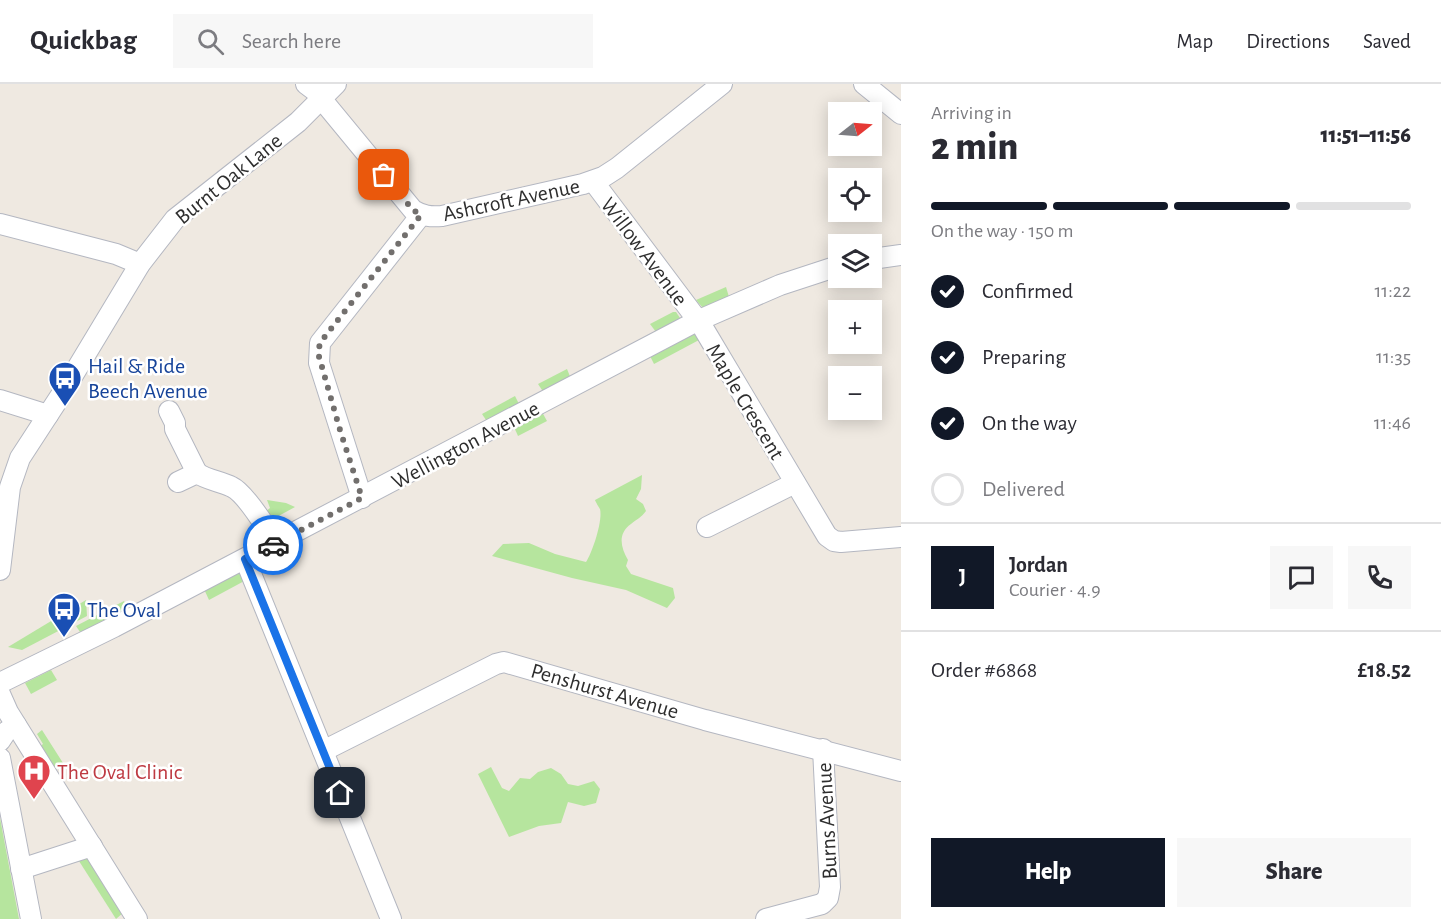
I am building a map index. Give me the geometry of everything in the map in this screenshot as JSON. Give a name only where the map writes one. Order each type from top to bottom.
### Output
[{"type":"street","name":"Ashcroft Avenue","points":[[306,84],[413,210],[421,215],[442,216],[593,181],[617,168],[722,84]]},
{"type":"street","name":"Burnt Oak Lane","points":[[0,570],[7,507],[14,475],[27,446],[140,264],[175,219],[298,122],[336,84]]},
{"type":"street","points":[[864,84],[901,114]]},
{"type":"street","name":"Willow Avenue","points":[[593,181],[696,321]]},
{"type":"street","points":[[362,498],[320,363],[320,343],[421,215]]},
{"type":"street","points":[[0,225],[116,254],[140,264]]},
{"type":"street","points":[[882,258],[901,255]]},
{"type":"street","name":"Wellington Avenue","points":[[0,683],[109,630],[696,321],[780,285],[828,269]]},
{"type":"street","name":"Maple Crescent","points":[[696,321],[702,326],[827,536],[834,541],[841,542],[901,537]]},
{"type":"street","points":[[0,400],[48,415]]},
{"type":"street","points":[[169,411],[175,423],[175,429],[197,472],[203,477],[237,490],[276,543]]},
{"type":"street","points":[[178,482],[197,472]]},
{"type":"street","name":"Maple Crescent","points":[[707,527],[795,483]]},
{"type":"street","points":[[245,559],[391,919]]},
{"type":"street","name":"Penshurst Avenue","points":[[323,751],[504,662],[705,720],[901,771]]},
{"type":"street","points":[[0,694],[16,725],[137,919]]},
{"type":"street","points":[[0,741],[6,732],[16,725]]},
{"type":"street","name":"Burns Avenue","points":[[766,919],[822,904],[828,898],[830,887],[823,749]]},
{"type":"street","points":[[0,758],[3,789],[31,919]]},
{"type":"street","points":[[21,869],[92,846]]},
{"type":"green space","points":[[726,287],[729,297],[703,308],[696,300]]},
{"type":"green space","points":[[676,312],[680,318],[656,332],[650,324]]},
{"type":"green space","points":[[693,332],[699,340],[654,364],[649,354]]},
{"type":"green space","points":[[567,369],[571,379],[544,393],[538,384]]},
{"type":"green space","points":[[515,396],[520,406],[488,423],[482,414]]},
{"type":"green space","points":[[542,412],[547,421],[518,436],[514,427]]},
{"type":"green space","points":[[642,475],[641,489],[636,499],[643,504],[646,511],[624,532],[622,546],[628,560],[626,566],[631,574],[673,588],[675,598],[667,608],[626,590],[492,556],[503,544],[529,543],[555,554],[586,562],[600,521],[600,509],[595,500]]},
{"type":"green space","points":[[267,500],[295,507],[273,519],[268,518],[264,513],[270,508]]},
{"type":"green space","points":[[235,574],[248,579],[209,600],[204,589]]},
{"type":"green space","points":[[86,600],[87,616],[22,650],[8,647]]},
{"type":"green space","points":[[124,601],[129,612],[80,632],[76,626]]},
{"type":"green space","points":[[51,670],[57,680],[31,694],[25,683]]},
{"type":"green space","points":[[42,730],[63,763],[53,769],[39,747],[43,744],[37,734]]},
{"type":"green space","points":[[491,767],[502,788],[509,791],[520,778],[530,779],[538,772],[551,768],[561,774],[568,784],[578,786],[594,781],[600,789],[596,803],[584,806],[568,802],[561,823],[539,826],[509,837],[478,774]]},
{"type":"green space","points":[[0,818],[19,919],[0,919]]},
{"type":"green space","points":[[88,858],[124,912],[116,919],[79,861]]},
{"type":"way so far","points":[[273,545],[362,498],[354,478],[318,353],[320,343],[421,215],[413,210],[384,175]]},
{"type":"place","name":"Hail & Ride Beech Avenue","points":[[65,407]]},
{"type":"place","name":"The Oval","points":[[64,638]]},
{"type":"place","name":"The Oval Clinic","points":[[34,800]]},
{"type":"route","points":[[273,545],[245,559],[340,793]]}]
